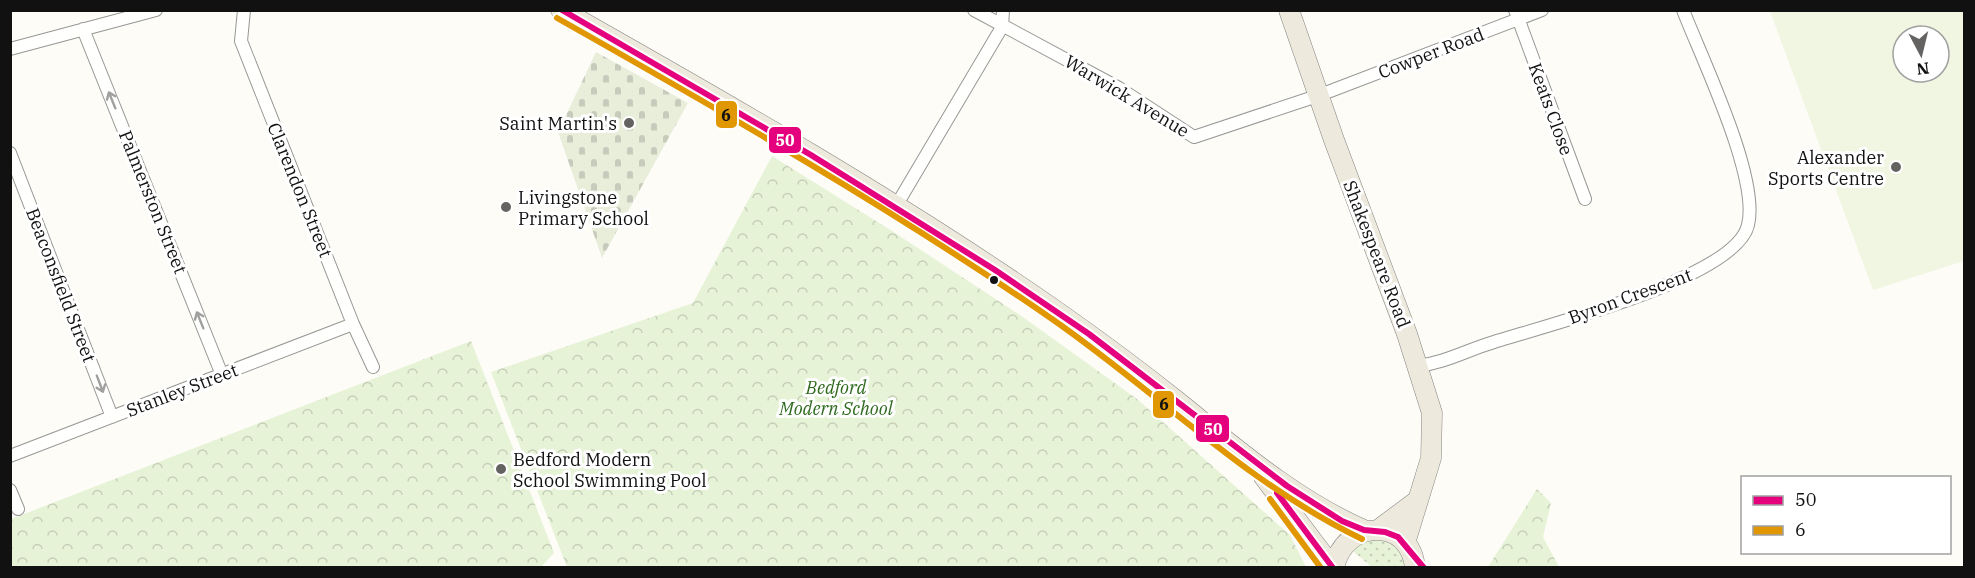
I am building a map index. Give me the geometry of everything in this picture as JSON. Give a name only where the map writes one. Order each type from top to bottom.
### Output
[{"type":"main road","points":[[561,10],[896,206],[1056,311],[1145,376],[1255,465],[1332,516],[1372,530],[1388,532],[1405,543],[1418,565]]},
{"type":"main road","name":"Shakespeare Road","points":[[1289,10],[1334,140],[1407,334],[1432,413],[1431,458],[1405,543]]},
{"type":"main road","points":[[1255,465],[1333,567]]},
{"type":"main road","points":[[1333,567],[1341,547],[1348,539],[1372,530],[1417,501]]},
{"type":"street","points":[[10,50],[156,10]]},
{"type":"street","name":"Clarendon Street","points":[[244,10],[241,41],[353,324],[373,367]]},
{"type":"street","name":"Warwick Avenue","points":[[974,10],[1119,88],[1194,137],[1320,95]]},
{"type":"street","points":[[896,206],[1002,27],[1003,10]]},
{"type":"street","name":"Cowper Road","points":[[1320,95],[1516,15],[1542,10]]},
{"type":"street","name":"Byron Crescent","points":[[1417,366],[1439,363],[1488,344],[1631,300],[1705,268],[1733,248],[1748,227],[1750,196],[1744,166],[1683,10]]},
{"type":"street","name":"Keats Close","points":[[1516,15],[1585,199]]},
{"type":"street","name":"Palmerston Street","points":[[83,29],[222,375]]},
{"type":"street","name":"Beaconsfield Street","points":[[10,153],[112,417]]},
{"type":"street","name":"Stanley Street","points":[[10,456],[353,324]]},
{"type":"street","points":[[10,490],[18,509]]},
{"type":"green space","name":"Alexander Sports Centre","points":[[1770,11],[1964,11],[1964,261],[1873,290]]},
{"type":"green space","points":[[596,52],[688,103],[602,258],[558,132]]},
{"type":"green space","name":"Bedford Modern School","points":[[772,156],[1020,315],[1137,399],[1290,535],[1306,567],[567,567],[491,372],[693,303]]},
{"type":"green space","points":[[471,341],[554,553],[541,567],[11,567],[11,519]]},
{"type":"green space","points":[[1537,489],[1551,503],[1543,537],[1559,567],[1488,567]]},
{"type":"green space","points":[[1362,539],[1378,540],[1390,544],[1399,552],[1406,567],[1372,567],[1349,548]]},
{"type":"transit line","name":"50","points":[[562,10],[811,155],[995,270],[1089,334],[1287,486],[1342,521],[1364,530],[1385,532],[1398,537],[1424,568]]},
{"type":"transit line","name":"6","points":[[557,18],[870,200],[992,278],[1090,347],[1280,492],[1362,539]]},
{"type":"transit line","name":"50","points":[[1277,493],[1333,568]]},
{"type":"transit line","name":"6","points":[[1270,499],[1321,568]]},
{"type":"place","name":"Saint Martin's","points":[[629,123]]},
{"type":"place","name":"Alexander Sports Centre","points":[[1896,167]]},
{"type":"place","name":"Livingstone Primary School","points":[[506,207]]},
{"type":"place","name":"Bedford Modern School Swimming Pool","points":[[501,469]]}]
